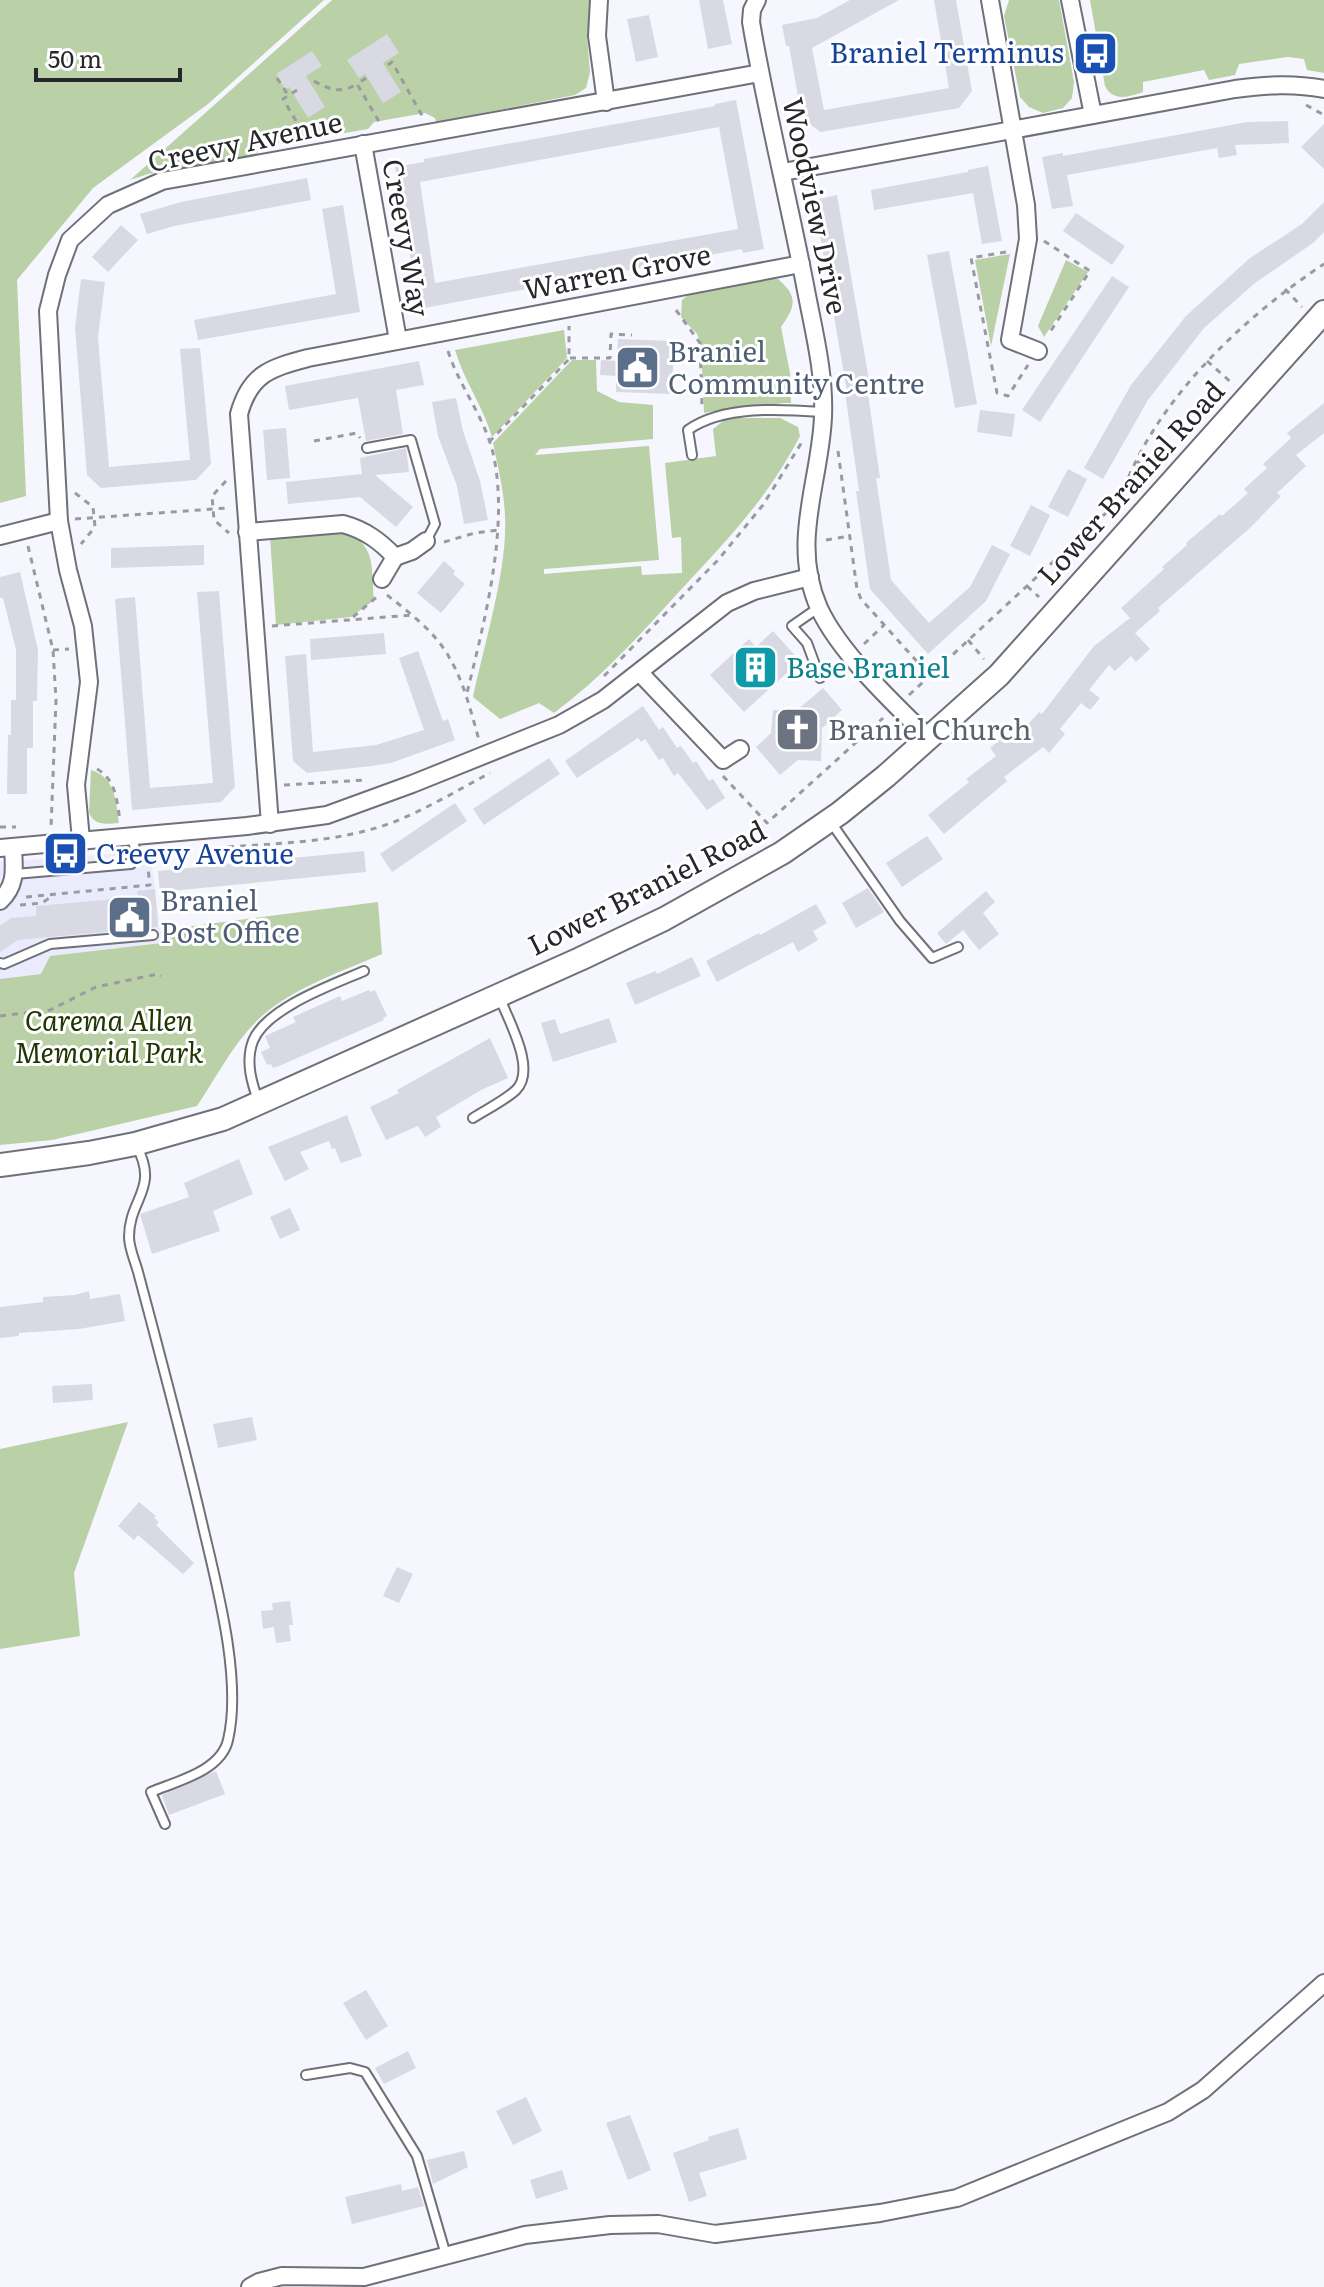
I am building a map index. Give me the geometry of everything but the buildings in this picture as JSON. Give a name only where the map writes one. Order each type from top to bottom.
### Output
[{"type":"street","points":[[599,0],[597,36],[606,102]]},
{"type":"street","name":"Woodview Drive","points":[[757,0],[752,10],[760,73],[817,345],[823,412],[822,437],[805,543],[810,577],[819,608],[851,656],[929,738]]},
{"type":"street","points":[[990,0],[1026,205],[1028,239],[1010,340],[1038,351]]},
{"type":"street","points":[[1070,0],[1093,115]]},
{"type":"street","name":"Creevy Avenue","points":[[81,840],[76,785],[87,712],[87,659],[83,626],[59,521],[48,311],[70,240],[108,205],[162,181],[760,73]]},
{"type":"street","points":[[783,172],[1270,84],[1301,84],[1324,89]]},
{"type":"street","name":"Creevy Way","points":[[363,144],[398,340]]},
{"type":"street","name":"Warren Grove","points":[[270,824],[239,414],[250,385],[266,371],[285,364],[801,264]]},
{"type":"street","name":"Lower Braniel Road","points":[[0,1165],[135,1144],[223,1119],[664,919],[782,853],[830,820],[999,675],[1324,312]]},
{"type":"street","points":[[0,536],[59,521]]},
{"type":"street","points":[[248,536],[343,524],[367,533],[395,557]]},
{"type":"street","points":[[382,586],[395,557],[412,551],[426,541]]},
{"type":"street","points":[[7,901],[15,874],[6,848],[270,824],[327,815],[559,725],[603,700],[727,603],[754,591],[810,577]]},
{"type":"street","points":[[640,673],[723,760],[740,749]]},
{"type":"street","points":[[250,2287],[282,2276],[364,2277],[525,2235],[596,2226],[658,2224],[715,2234],[880,2213],[957,2198],[1168,2112],[1203,2090],[1324,1983]]},
{"type":"lane","points":[[692,455],[688,430],[702,420],[732,412],[823,412]]},
{"type":"lane","points":[[367,448],[411,440],[435,524],[426,541]]},
{"type":"lane","points":[[819,608],[792,626],[807,643],[820,678]]},
{"type":"lane","points":[[830,820],[900,921],[932,958],[948,954],[958,947]]},
{"type":"lane","points":[[15,874],[131,864],[135,852],[128,836]]},
{"type":"lane","points":[[0,963],[50,944],[153,935]]},
{"type":"lane","points":[[259,1104],[250,1072],[253,1039],[285,1008],[364,971]]},
{"type":"lane","points":[[473,1118],[516,1090],[524,1078],[523,1058],[499,996]]},
{"type":"lane","points":[[135,1144],[144,1159],[146,1181],[128,1238],[209,1550],[231,1679],[232,1721],[228,1744],[219,1759],[151,1792],[165,1824]]},
{"type":"lane","points":[[306,2075],[350,2068],[365,2072],[417,2156],[447,2256]]},
{"type":"path","points":[[388,65],[392,62],[421,111],[426,134]]},
{"type":"path","points":[[277,78],[288,95]]},
{"type":"path","points":[[314,81],[331,90],[345,90],[366,78]]},
{"type":"path","points":[[357,84],[380,120],[385,141]]},
{"type":"path","points":[[297,90],[283,99],[305,133],[310,154]]},
{"type":"path","points":[[723,760],[723,778],[767,823],[1120,500],[1143,449],[1207,361],[1257,312],[1324,264]]},
{"type":"path","points":[[489,442],[569,359],[570,336],[565,308]]},
{"type":"path","points":[[676,310],[700,343],[702,420]]},
{"type":"path","points":[[443,332],[450,357],[483,421],[498,482],[498,530],[490,587],[466,697]]},
{"type":"path","points":[[569,359],[610,358],[611,334],[632,335]]},
{"type":"path","points":[[1207,361],[1248,397]]},
{"type":"path","points":[[314,441],[357,433],[367,448]]},
{"type":"path","points":[[603,700],[604,675],[718,560],[763,505],[803,440],[822,437],[838,449],[861,599],[930,676]]},
{"type":"path","points":[[243,470],[228,479],[212,496],[214,520],[232,535],[248,536]]},
{"type":"path","points":[[57,485],[75,492],[93,507],[95,527],[78,548],[65,557]]},
{"type":"path","points":[[59,521],[245,507]]},
{"type":"path","points":[[24,529],[53,650],[56,700],[51,827]]},
{"type":"path","points":[[426,541],[444,542],[498,530]]},
{"type":"path","points":[[805,543],[850,536]]},
{"type":"path","points":[[350,619],[382,586],[412,615],[448,653],[484,755]]},
{"type":"path","points":[[253,627],[412,615]]},
{"type":"path","points":[[851,656],[884,625]]},
{"type":"path","points":[[968,640],[999,675]]},
{"type":"path","points":[[79,760],[107,775],[128,836]]},
{"type":"path","points":[[267,786],[365,780],[383,794]]},
{"type":"path","points":[[7,901],[150,885],[146,853]]},
{"type":"path","points":[[7,901],[42,903],[55,894]]},
{"type":"path","points":[[0,1016],[50,1010],[96,987],[158,974],[161,976]]},
{"type":"shaded area","points":[[150,851],[162,943],[50,956],[42,974],[0,979],[0,862]]},
{"type":"green space","points":[[0,0],[324,0],[208,104],[93,188],[17,280],[26,496],[0,503]]},
{"type":"green space","points":[[332,0],[593,0],[587,36],[590,72],[586,88],[575,95],[436,122],[435,118],[425,113],[374,122],[368,129],[280,141],[275,147],[258,151],[257,155],[148,174],[130,180]]},
{"type":"green space","points":[[1009,0],[1059,0],[1074,82],[1072,98],[1063,108],[1043,113],[1029,107],[1020,97],[1004,16]]},
{"type":"green space","points":[[1090,0],[1324,0],[1324,73],[1307,70],[1304,59],[1288,57],[1239,64],[1235,75],[1209,80],[1204,70],[1143,82],[1143,92],[1127,97],[1117,96],[1105,86]]},
{"type":"green space","points":[[1010,254],[991,346],[975,260]]},
{"type":"green space","points":[[1066,260],[1088,272],[1044,337],[1038,326]]},
{"type":"green space","points":[[778,279],[792,297],[792,308],[781,327],[790,373],[791,403],[704,413],[701,344],[697,334],[681,317],[682,300],[692,292]]},
{"type":"green space","points":[[564,330],[567,358],[492,437],[455,350]]},
{"type":"green space","points":[[572,360],[596,360],[597,391],[619,402],[653,405],[653,439],[540,449],[535,455],[649,446],[659,560],[544,569],[544,574],[641,566],[642,575],[682,573],[681,537],[672,538],[665,463],[716,456],[713,429],[727,418],[780,418],[798,427],[800,436],[773,481],[744,520],[603,671],[554,713],[539,703],[500,719],[473,697],[499,582],[505,537],[503,497],[493,443]]},
{"type":"green space","points":[[340,530],[360,542],[370,557],[374,600],[351,617],[276,625],[270,537]]},
{"type":"green space","points":[[91,770],[110,784],[119,823],[105,824],[91,817]]},
{"type":"green space","name":"Carema Allen Memorial Park","points":[[378,902],[382,954],[304,988],[275,1005],[235,1047],[197,1106],[52,1140],[0,1145],[0,979],[41,974],[50,956],[162,943],[162,930]]},
{"type":"green space","points":[[128,1422],[74,1573],[80,1636],[0,1649],[0,1449]]},
{"type":"place","name":"Braniel Terminus","points":[[1095,53]]},
{"type":"place","name":"Braniel Community Centre","points":[[637,368]]},
{"type":"place","name":"Base Braniel","points":[[755,668]]},
{"type":"place","name":"Braniel Church","points":[[797,730]]},
{"type":"place","name":"Creevy Avenue","points":[[65,854]]},
{"type":"place","name":"Braniel Post Office","points":[[129,917]]}]
